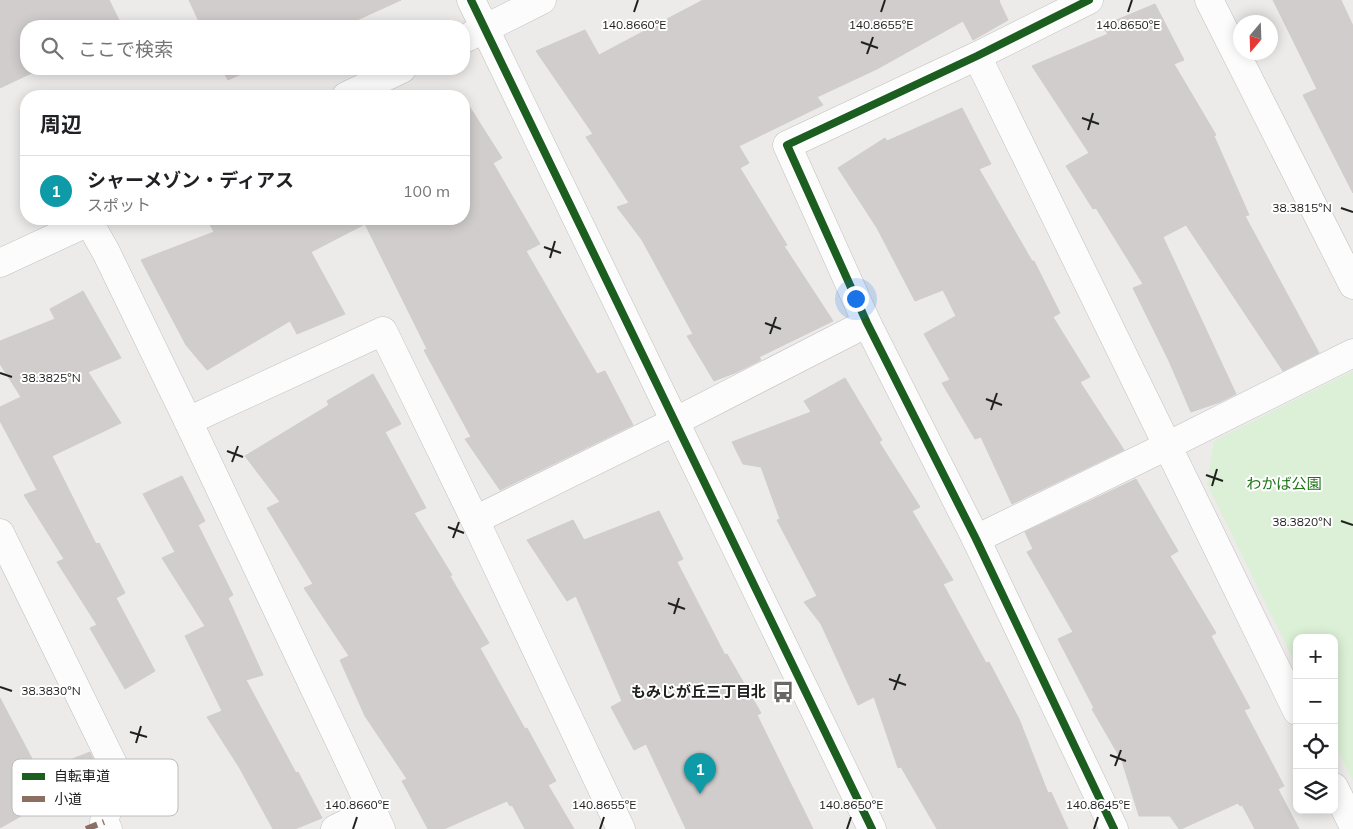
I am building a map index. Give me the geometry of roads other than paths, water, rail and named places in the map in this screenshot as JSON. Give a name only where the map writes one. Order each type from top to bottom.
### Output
[{"type":"street","points":[[471,0],[474,33],[518,99],[676,421],[872,829]]},
{"type":"street","points":[[474,33],[542,0]]},
{"type":"street","points":[[1088,0],[977,56],[787,145],[867,323],[976,539],[1114,829]]},
{"type":"street","points":[[1209,0],[1353,284]]},
{"type":"street","points":[[977,56],[1293,703]]},
{"type":"street","points":[[358,90],[390,75]]},
{"type":"street","points":[[0,263],[81,225]]},
{"type":"street","points":[[94,225],[377,820],[335,829]]},
{"type":"street","points":[[475,520],[676,421],[867,323]]},
{"type":"street","points":[[188,421],[383,331],[475,520],[621,829]]},
{"type":"street","points":[[976,539],[1353,353]]},
{"type":"street","points":[[0,533],[111,759]]},
{"type":"street","points":[[1338,795],[1353,825]]},
{"type":"street","points":[[106,816],[104,822],[108,829]]},
{"type":"place","name":"もみじが丘三丁目北","points":[[783,692]]},
{"type":"place","name":"シャーメゾン・ディアス","points":[[700,794]]},
{"type":"park label","name":"わかば公園","points":[[1284,484]]}]
